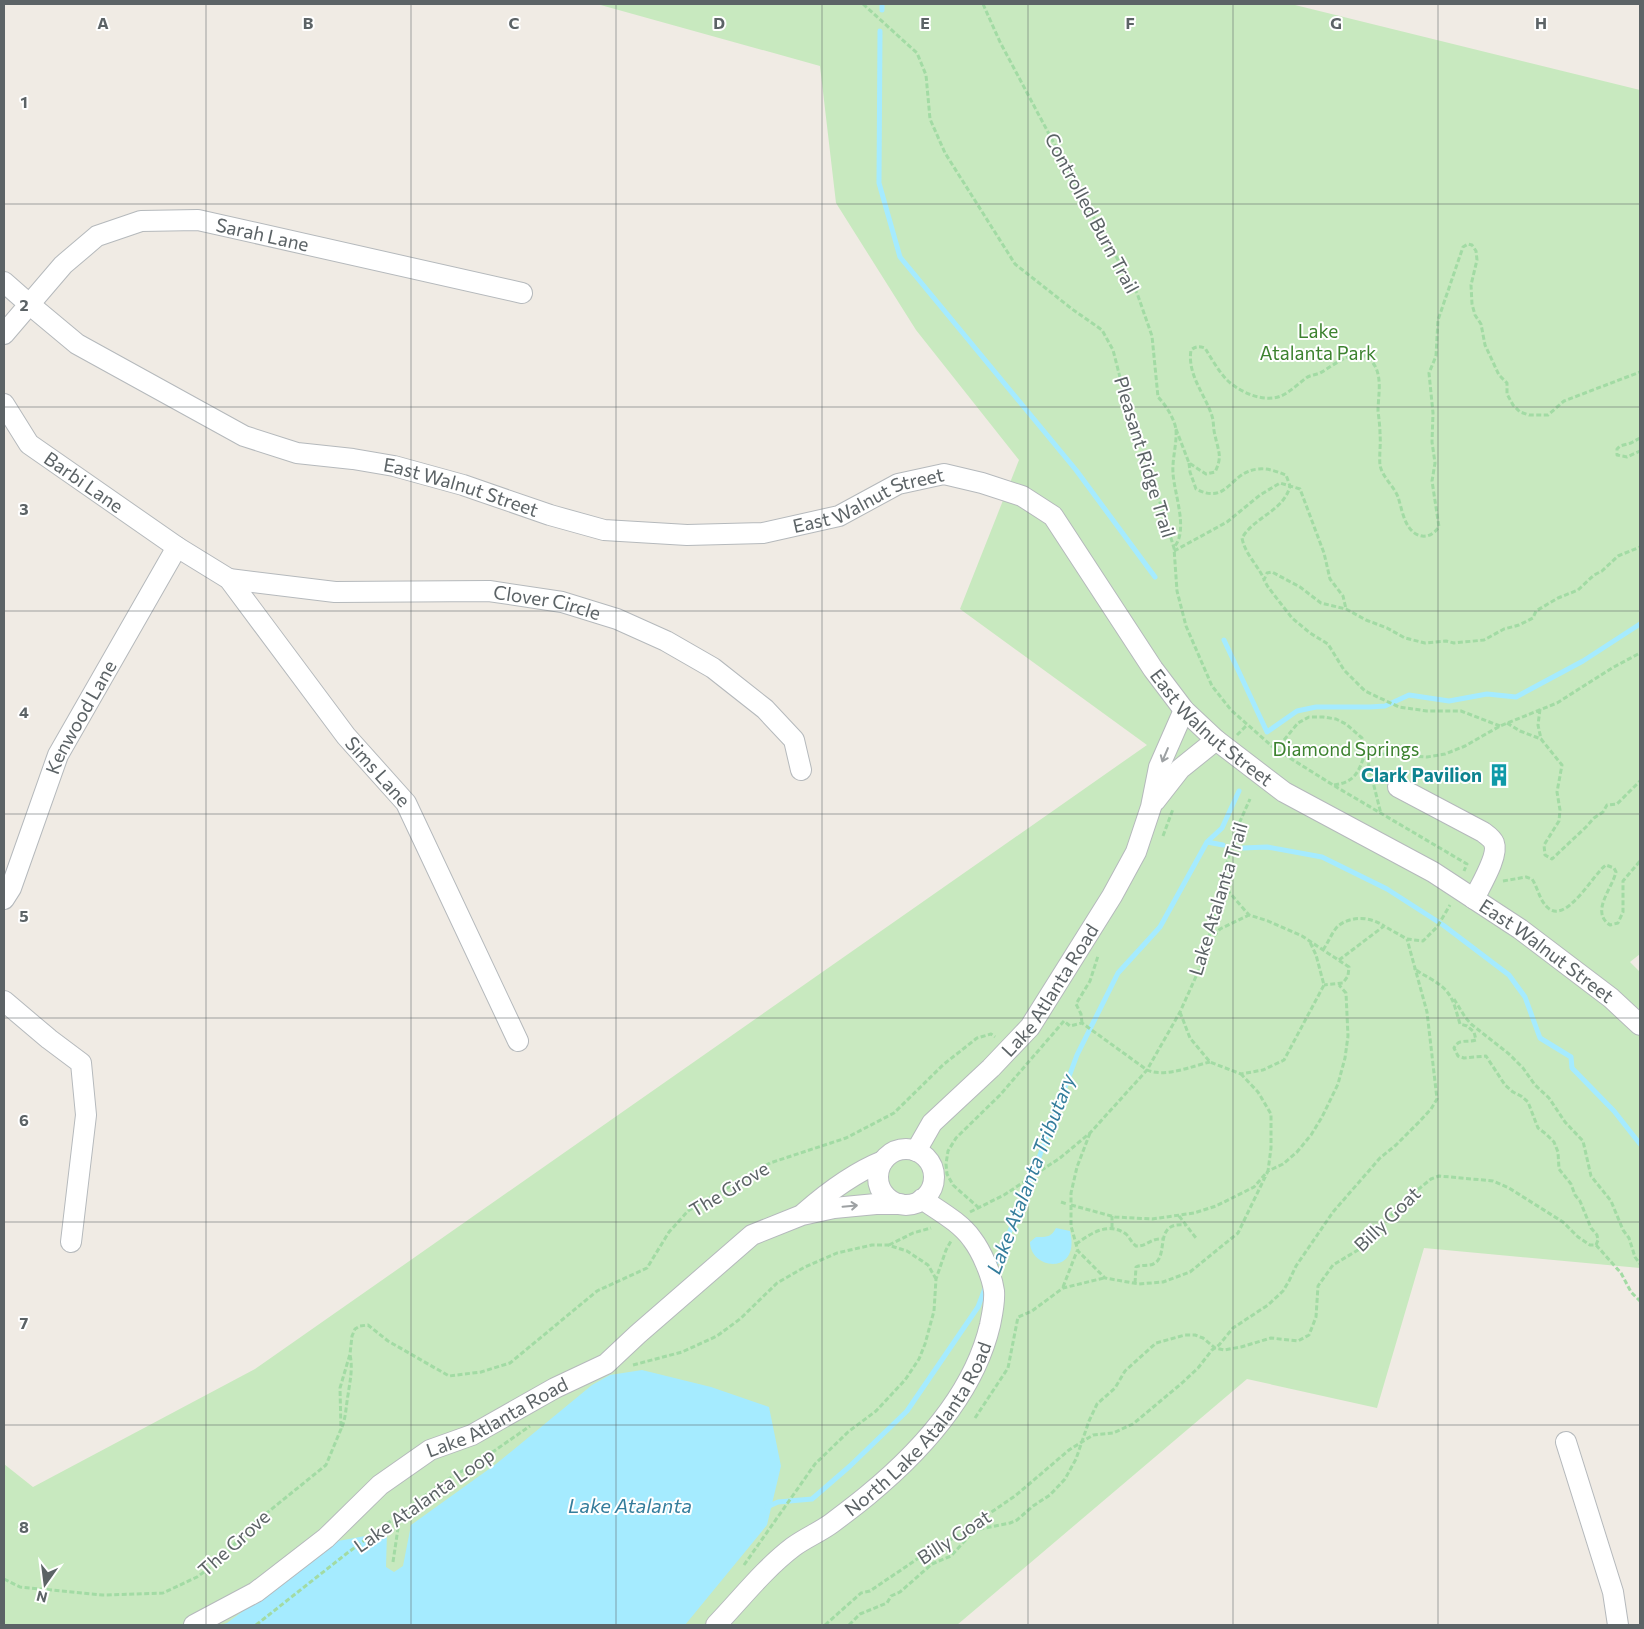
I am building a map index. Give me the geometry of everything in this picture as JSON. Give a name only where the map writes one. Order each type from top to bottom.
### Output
[{"type":"street","name":"Sarah Lane","points":[[28,304],[63,265],[97,236],[141,221],[198,220],[522,292]]},
{"type":"street","name":"East Walnut Street","points":[[4,282],[77,344],[244,436],[296,453],[353,458],[394,466],[463,485],[550,515],[604,530],[687,535],[763,533],[839,516],[898,484],[944,474],[982,482],[1022,496],[1053,516],[1153,669],[1184,710],[1216,740],[1284,792],[1433,872],[1520,929],[1604,992],[1640,1025]]},
{"type":"street","points":[[4,334],[28,304]]},
{"type":"street","name":"Barbi Lane","points":[[4,404],[28,444],[177,547]]},
{"type":"street","name":"Sims Lane","points":[[177,547],[228,579],[346,736],[406,803],[518,1042]]},
{"type":"street","name":"Kenwood Lane","points":[[4,899],[11,888],[58,755],[177,547]]},
{"type":"street","name":"Clover Circle","points":[[228,579],[335,592],[489,592],[562,602],[618,619],[666,641],[713,668],[765,709],[794,740],[801,770]]},
{"type":"street","name":"Lake Atlanta Road","points":[[916,1151],[932,1123],[991,1068],[1030,1027],[1112,896],[1136,852],[1151,806],[1159,767],[1184,710]]},
{"type":"street","name":"Lake Atlanta Road","points":[[1151,806],[1180,769],[1216,740]]},
{"type":"street","points":[[1398,787],[1491,838],[1494,844],[1494,854],[1474,899]]},
{"type":"street","points":[[4,1001],[42,1034],[81,1063],[86,1115],[71,1242]]},
{"type":"street","points":[[898,1150],[916,1151],[930,1163],[933,1172],[931,1189],[918,1202],[900,1204],[891,1201],[884,1195],[878,1178],[879,1168],[883,1160],[898,1150]]},
{"type":"street","name":"Lake Atlanta Road","points":[[802,1215],[827,1193],[865,1168],[883,1160]]},
{"type":"street","name":"North Lake Atalanta Road","points":[[716,1625],[755,1582],[793,1547],[832,1524],[869,1494],[926,1439],[962,1391],[978,1361],[987,1336],[992,1314],[994,1291],[983,1256],[972,1238],[952,1220],[922,1199]]},
{"type":"street","name":"Lake Atlanta Road","points":[[194,1625],[256,1592],[326,1538],[380,1486],[430,1450],[472,1435],[555,1388],[606,1364],[752,1235],[802,1215],[834,1208],[900,1204]]},
{"type":"street","points":[[1566,1442],[1614,1592],[1618,1625]]},
{"type":"path","name":"Pleasant Ridge Trail","points":[[862,4],[917,53],[926,75],[930,119],[945,153],[1016,264],[1072,309],[1102,330],[1113,350],[1124,393],[1142,444],[1174,550],[1177,591],[1186,626],[1212,686],[1231,710],[1274,748],[1333,786],[1467,864],[1465,869]]},
{"type":"path","name":"Controlled Burn Trail","points":[[983,4],[1004,50],[1090,211],[1137,293],[1152,336],[1158,397],[1166,405],[1176,429],[1189,463],[1196,489],[1206,494],[1215,495],[1231,485],[1238,476],[1258,469],[1270,470],[1286,475],[1290,486]]},
{"type":"path","points":[[1189,463],[1206,474],[1211,474],[1215,472],[1219,465],[1220,449],[1215,436],[1212,417],[1194,379],[1190,355],[1194,347],[1205,348],[1215,365],[1233,384],[1242,390],[1265,398],[1283,395],[1308,377],[1318,374],[1345,357],[1355,355],[1367,357],[1374,364],[1379,382],[1380,466],[1395,489],[1411,530],[1423,537],[1436,532],[1439,527],[1432,480],[1435,464],[1432,442],[1433,413],[1429,373],[1436,356],[1438,320],[1463,247],[1468,244],[1472,245],[1476,251],[1477,260],[1470,295],[1475,315],[1481,324],[1485,345],[1499,375],[1506,383],[1507,394],[1513,405],[1520,412],[1529,415],[1548,415],[1564,401],[1640,372]]},
{"type":"path","name":"Controlled Burn Trail","points":[[1174,550],[1178,543],[1181,524],[1173,472],[1176,429]]},
{"type":"path","points":[[1640,438],[1620,446],[1616,452],[1617,455],[1627,457],[1640,451]]},
{"type":"path","points":[[1174,550],[1227,522],[1260,495],[1280,483],[1290,486],[1300,490],[1324,553],[1330,579],[1343,596],[1346,609]]},
{"type":"path","points":[[1290,486],[1284,500],[1268,514],[1252,524],[1242,538],[1244,549],[1260,570],[1268,587],[1292,618],[1310,633],[1328,644],[1344,670],[1365,691],[1399,707],[1427,712],[1461,711],[1500,726]]},
{"type":"path","points":[[1264,580],[1267,573],[1272,572],[1300,587],[1321,603],[1346,609],[1405,638],[1424,643],[1446,641],[1454,643],[1484,640],[1504,629],[1519,625],[1533,618],[1536,611],[1558,598],[1578,590],[1618,556],[1640,548]]},
{"type":"path","points":[[1366,753],[1427,757],[1445,754],[1500,726],[1557,703],[1612,668],[1640,653]]},
{"type":"path","points":[[1540,709],[1538,725],[1541,739],[1562,765],[1557,792],[1560,810],[1559,822],[1544,844],[1545,855],[1548,858],[1556,857],[1562,848],[1603,812],[1607,805],[1617,804],[1640,781]]},
{"type":"path","points":[[1284,740],[1291,730],[1309,717],[1336,719],[1346,724],[1362,738],[1381,814]]},
{"type":"path","points":[[1507,723],[1520,731],[1541,739]]},
{"type":"path","points":[[1242,731],[1247,724]]},
{"type":"path","points":[[1333,786],[1344,784],[1352,779],[1360,768],[1366,753]]},
{"type":"path","name":"Lake Atalanta Trail","points":[[1148,1070],[1082,1023],[1070,1026],[1064,1021],[1006,1088],[956,1138],[948,1150],[946,1164],[950,1180],[953,1185],[979,1208],[1004,1195],[1060,1158],[1090,1132],[1148,1070],[1180,1012],[1202,963],[1237,828],[1250,799]]},
{"type":"path","points":[[1482,880],[1509,881],[1526,877],[1532,879],[1542,901],[1549,909],[1557,911],[1564,909],[1572,903],[1599,870],[1606,865],[1614,868],[1616,872],[1600,913],[1604,921],[1610,926],[1618,923],[1623,912],[1623,881],[1640,861]]},
{"type":"path","points":[[1222,884],[1249,915],[1268,921],[1310,942],[1349,967],[1349,973],[1343,983],[1324,985]]},
{"type":"path","points":[[1323,950],[1337,927],[1357,918],[1374,920],[1407,939],[1423,941],[1438,926],[1450,908]]},
{"type":"path","points":[[1207,945],[1220,928],[1249,915]]},
{"type":"path","points":[[1339,960],[1384,926]]},
{"type":"path","name":"Billy Goat","points":[[825,1625],[862,1593],[870,1591],[929,1551],[959,1535],[1015,1496],[1069,1450],[1093,1435],[1113,1433],[1133,1424],[1182,1383],[1233,1328],[1268,1305],[1283,1291],[1296,1266],[1333,1212],[1380,1158],[1396,1145],[1431,1109],[1436,1099],[1427,1012],[1407,939]]},
{"type":"path","points":[[1241,1074],[1263,1070],[1284,1060],[1324,985],[1316,955],[1310,942]]},
{"type":"path","points":[[1414,968],[1446,989],[1465,1018],[1523,1068],[1535,1086],[1549,1098],[1565,1122],[1583,1141],[1591,1176],[1611,1201],[1623,1230],[1629,1238],[1635,1257],[1640,1264]]},
{"type":"path","points":[[1061,1202],[1112,1216],[1152,1219],[1179,1216],[1216,1206],[1254,1187],[1268,1171],[1283,1164],[1297,1152],[1318,1125],[1335,1092],[1345,1058],[1348,1036],[1346,993],[1339,984]]},
{"type":"path","name":"Billy Goat","points":[[1452,996],[1460,1024],[1467,1026],[1476,1036],[1476,1040],[1459,1041],[1456,1043],[1455,1052],[1458,1056],[1464,1058],[1486,1056],[1506,1085],[1528,1102],[1538,1128],[1554,1142],[1558,1152],[1559,1169],[1571,1184],[1591,1228],[1597,1235],[1596,1245]]},
{"type":"path","points":[[975,1418],[1008,1368],[1018,1317],[1032,1311],[1063,1288],[1105,1278],[1135,1284],[1163,1282],[1190,1272],[1238,1233],[1268,1171],[1271,1148],[1271,1114],[1258,1092],[1241,1074],[1210,1062],[1190,1038],[1180,1012]]},
{"type":"path","name":"The Grove","points":[[341,1429],[340,1388],[350,1354],[352,1336],[355,1329],[360,1326],[368,1325],[388,1341],[449,1376],[481,1372],[510,1363],[597,1291],[647,1268],[669,1232],[688,1212],[770,1163],[846,1138],[894,1113],[944,1064],[977,1038],[991,1034],[1011,1046]]},
{"type":"path","points":[[1148,1070],[1155,1073],[1171,1071],[1210,1062]]},
{"type":"path","points":[[1090,1132],[1087,1145],[1077,1167],[1071,1193],[1069,1204],[1071,1226],[1078,1251],[1105,1278]]},
{"type":"path","name":"Billy Goat","points":[[849,1625],[860,1614],[887,1603],[892,1596],[900,1592],[932,1564],[951,1556],[971,1534],[1017,1520],[1050,1495],[1065,1478],[1076,1459],[1097,1404],[1115,1388],[1125,1371],[1156,1344],[1185,1335],[1202,1338],[1215,1348],[1224,1350],[1241,1348],[1271,1338],[1298,1341],[1309,1335],[1316,1317],[1318,1286],[1334,1265],[1358,1250],[1399,1205],[1424,1183],[1439,1176],[1493,1181],[1509,1188],[1563,1222],[1578,1237],[1590,1245],[1596,1245],[1622,1274],[1631,1292],[1640,1301]]},
{"type":"path","points":[[1112,1216],[1112,1228]]},
{"type":"path","points":[[1179,1216],[1196,1238]]},
{"type":"path","points":[[1135,1284],[1136,1267],[1157,1261],[1162,1239],[1171,1227],[1179,1224],[1186,1225]]},
{"type":"path","points":[[888,1245],[913,1233],[932,1228]]},
{"type":"path","points":[[1076,1244],[1098,1231],[1112,1228],[1123,1232],[1136,1246],[1143,1246],[1154,1239],[1162,1239]]},
{"type":"path","points":[[739,1572],[808,1472],[848,1432],[876,1411],[905,1380],[919,1359],[934,1311],[936,1279],[946,1250],[954,1236]]},
{"type":"path","points":[[630,1366],[682,1352],[717,1336],[740,1318],[777,1283],[805,1267],[837,1253],[872,1245],[888,1245],[908,1251],[928,1265],[936,1279]]},
{"type":"path","points":[[1063,1288],[1078,1251]]},
{"type":"path","name":"The Grove","points":[[4,1579],[20,1587],[103,1595],[163,1593],[197,1578],[222,1559],[248,1529],[326,1465],[346,1418],[352,1377],[350,1354]]},
{"type":"path","name":"Lake Atalanta Loop","points":[[256,1625],[442,1482],[484,1458],[531,1425]]},
{"type":"path","points":[[393,1562],[400,1514]]},
{"type":"green space","name":"Lake Atalanta Park","points":[[597,4],[1291,4],[1640,90],[1640,954],[1630,962],[1640,972],[1640,1268],[1424,1248],[1377,1408],[1247,1379],[957,1625],[4,1625],[4,1464],[33,1487],[255,1369],[1147,745],[960,609],[1019,460],[916,330],[836,203],[820,66]]},
{"type":"water","points":[[1056,1228],[1070,1231],[1071,1246],[1068,1256],[1062,1262],[1046,1263],[1032,1251],[1030,1242],[1036,1237],[1050,1235]]},
{"type":"water","name":"Lake Atalanta","points":[[642,1370],[711,1387],[769,1407],[781,1466],[767,1525],[685,1625],[220,1625],[227,1623],[338,1541],[387,1532],[386,1567],[394,1572],[403,1566],[411,1525],[496,1464],[592,1385],[610,1375]]},
{"type":"waterway","points":[[882,4],[882,10]]},
{"type":"waterway","points":[[880,31],[879,183],[900,257],[1076,470],[1155,577]]},
{"type":"waterway","name":"Lake Atalanta Tributary","points":[[1224,640],[1267,732],[1297,711],[1316,707],[1385,706],[1409,695],[1449,701],[1487,694],[1516,697],[1583,661],[1640,624]]},
{"type":"waterway","name":"Lake Atalanta Tributary","points":[[994,1267],[1021,1206],[1077,1055],[1118,973],[1160,927],[1207,842],[1222,828],[1239,791]]},
{"type":"waterway","points":[[1207,842],[1223,845]]},
{"type":"waterway","points":[[1243,848],[1267,847],[1322,857],[1387,889],[1443,925],[1509,975],[1525,997],[1540,1038],[1571,1057],[1572,1068],[1614,1111],[1640,1144]]},
{"type":"waterway","name":"Lake Atalanta Tributary","points":[[767,1507],[778,1502],[812,1499],[850,1466],[907,1411],[978,1307],[986,1286]]},
{"type":"place","name":"Clark Pavilion","points":[[1499,775]]},
{"type":"park label","name":"Diamond Springs","points":[[1346,749]]}]
